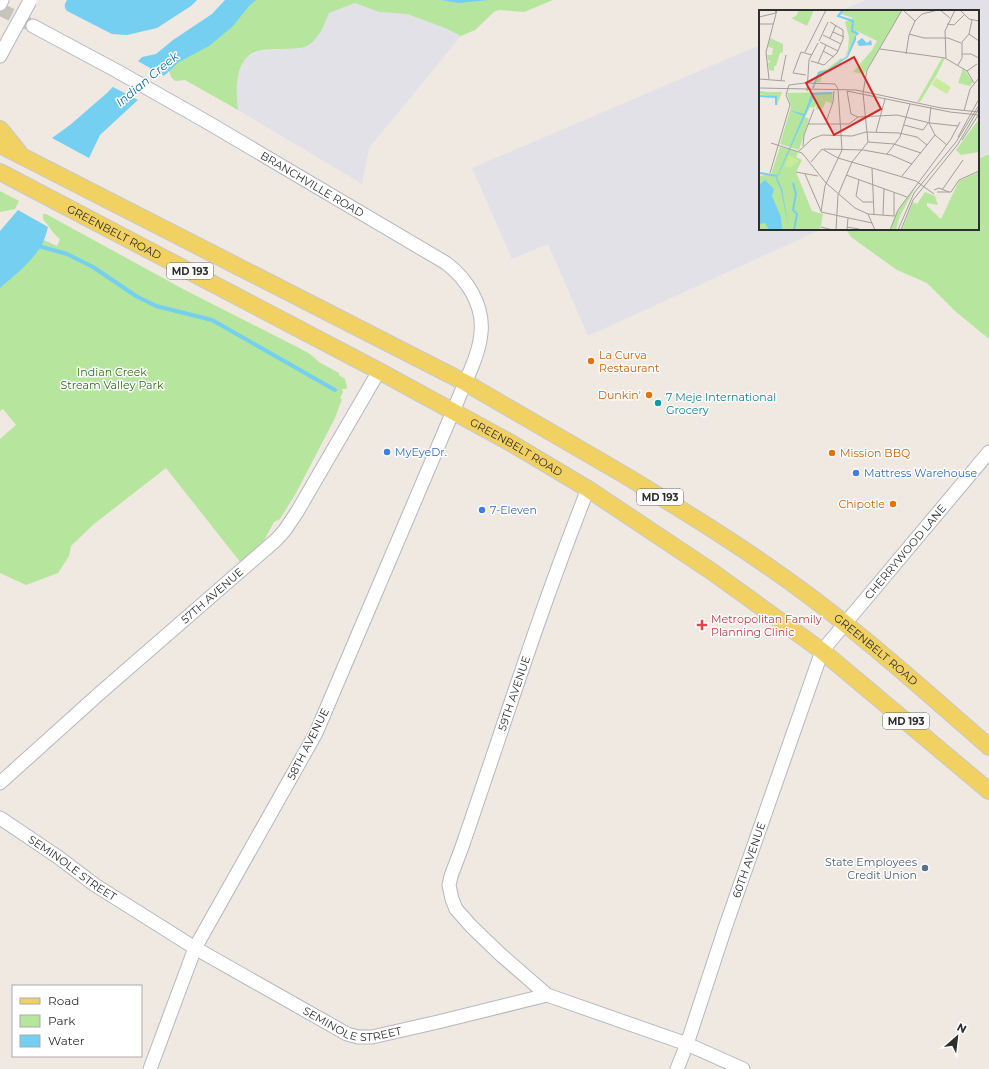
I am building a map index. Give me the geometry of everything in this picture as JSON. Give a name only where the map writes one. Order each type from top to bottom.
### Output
[{"type":"main road","points":[[0,129],[21,155]]},
{"type":"main road","name":"GREENBELT ROAD","points":[[0,144],[124,209],[466,383],[714,530],[811,597],[845,624],[989,747]]},
{"type":"main road","name":"GREENBELT ROAD","points":[[0,172],[454,411],[588,489],[711,570],[822,651],[989,791]]},
{"type":"street","points":[[0,4],[2,0]]},
{"type":"street","points":[[0,56],[30,0]]},
{"type":"street","name":"BRANCHVILLE ROAD","points":[[33,26],[159,95],[455,270],[470,288],[475,298],[481,321],[481,331],[479,347],[454,411]]},
{"type":"street","name":"57TH AVENUE","points":[[0,783],[100,693],[276,540],[285,530],[301,505],[379,371]]},
{"type":"street","name":"58TH AVENUE","points":[[150,1069],[194,948],[316,733],[454,411]]},
{"type":"street","name":"CHERRYWOOD LANE","points":[[822,651],[989,452]]},
{"type":"street","name":"59TH AVENUE","points":[[547,995],[471,926],[456,909],[449,886],[450,876],[462,847],[540,620],[588,489]]},
{"type":"street","name":"60TH AVENUE","points":[[677,1069],[687,1044],[725,928],[822,651]]},
{"type":"street","name":"SEMINOLE STREET","points":[[0,818],[58,857],[95,885],[194,948],[347,1034],[358,1038],[372,1037],[438,1022],[547,995]]},
{"type":"street","points":[[547,995],[687,1044],[743,1069]]},
{"type":"shaded area","points":[[866,0],[989,0],[989,153],[979,158],[979,10],[842,10]]},
{"type":"shaded area","points":[[355,3],[379,12],[407,14],[445,28],[461,36],[369,148],[362,184],[238,110],[237,101],[237,81],[244,60],[256,52],[285,48],[299,49],[310,44],[324,26],[329,13]]},
{"type":"shaded area","points":[[759,45],[759,230],[820,230],[588,336],[548,244],[512,259],[472,168]]},
{"type":"green space","points":[[245,0],[553,0],[524,12],[495,11],[475,30],[461,36],[445,28],[407,14],[379,12],[355,3],[329,13],[319,34],[314,41],[307,46],[262,50],[248,56],[243,62],[238,77],[238,110],[185,80],[175,81],[171,77],[166,61]]},
{"type":"green space","points":[[989,154],[989,339],[955,311],[927,283],[897,270],[851,237],[847,230],[979,230],[979,159]]},
{"type":"green space","points":[[0,191],[19,201],[15,209],[0,212]]},
{"type":"green space","name":"Indian Creek Stream Valley Park","points":[[43,214],[46,214],[183,289],[310,354],[319,362],[339,373],[339,375],[345,379],[347,387],[346,389],[342,389],[343,392],[340,398],[342,399],[335,418],[296,493],[280,519],[274,522],[260,548],[241,563],[166,468],[94,524],[71,546],[69,556],[58,573],[26,585],[0,573],[0,439],[16,425],[3,409],[0,411],[0,265],[37,237],[57,246],[60,239],[43,219]]},
{"type":"water","points":[[67,0],[197,0],[191,6],[157,28],[127,35],[112,34],[67,11],[65,8],[65,3]]},
{"type":"water","name":"Indian Creek","points":[[225,0],[256,0],[232,27],[209,46],[179,62],[100,135],[89,158],[52,138],[70,125],[107,93],[142,57],[156,54],[173,40],[212,14]]},
{"type":"water","points":[[441,0],[489,0],[459,3]]},
{"type":"water","points":[[18,210],[48,227],[43,243],[36,254],[21,270],[0,288],[0,231]]},
{"type":"pier","points":[[136,60],[166,77],[140,101],[111,86]]},
{"type":"waterway","points":[[35,245],[67,254],[93,267],[136,296],[156,306],[212,320],[335,390]]},
{"type":"tunnel","points":[[0,9],[33,26]]},
{"type":"place","name":"La Curva Restaurant","points":[[591,361]]},
{"type":"place","name":"Dunkin'","points":[[649,395]]},
{"type":"place","name":"7 Meje International Grocery","points":[[658,403]]},
{"type":"place","name":"MyEyeDr.","points":[[387,452]]},
{"type":"place","name":"Mission BBQ","points":[[832,453]]},
{"type":"place","name":"Mattress Warehouse","points":[[856,473]]},
{"type":"place","name":"Chipotle","points":[[893,504]]},
{"type":"place","name":"7-Eleven","points":[[482,510]]},
{"type":"place","name":"Metropolitan Family Planning Clinic","points":[[702,625]]},
{"type":"place","name":"State Employees Credit Union","points":[[925,868]]}]
